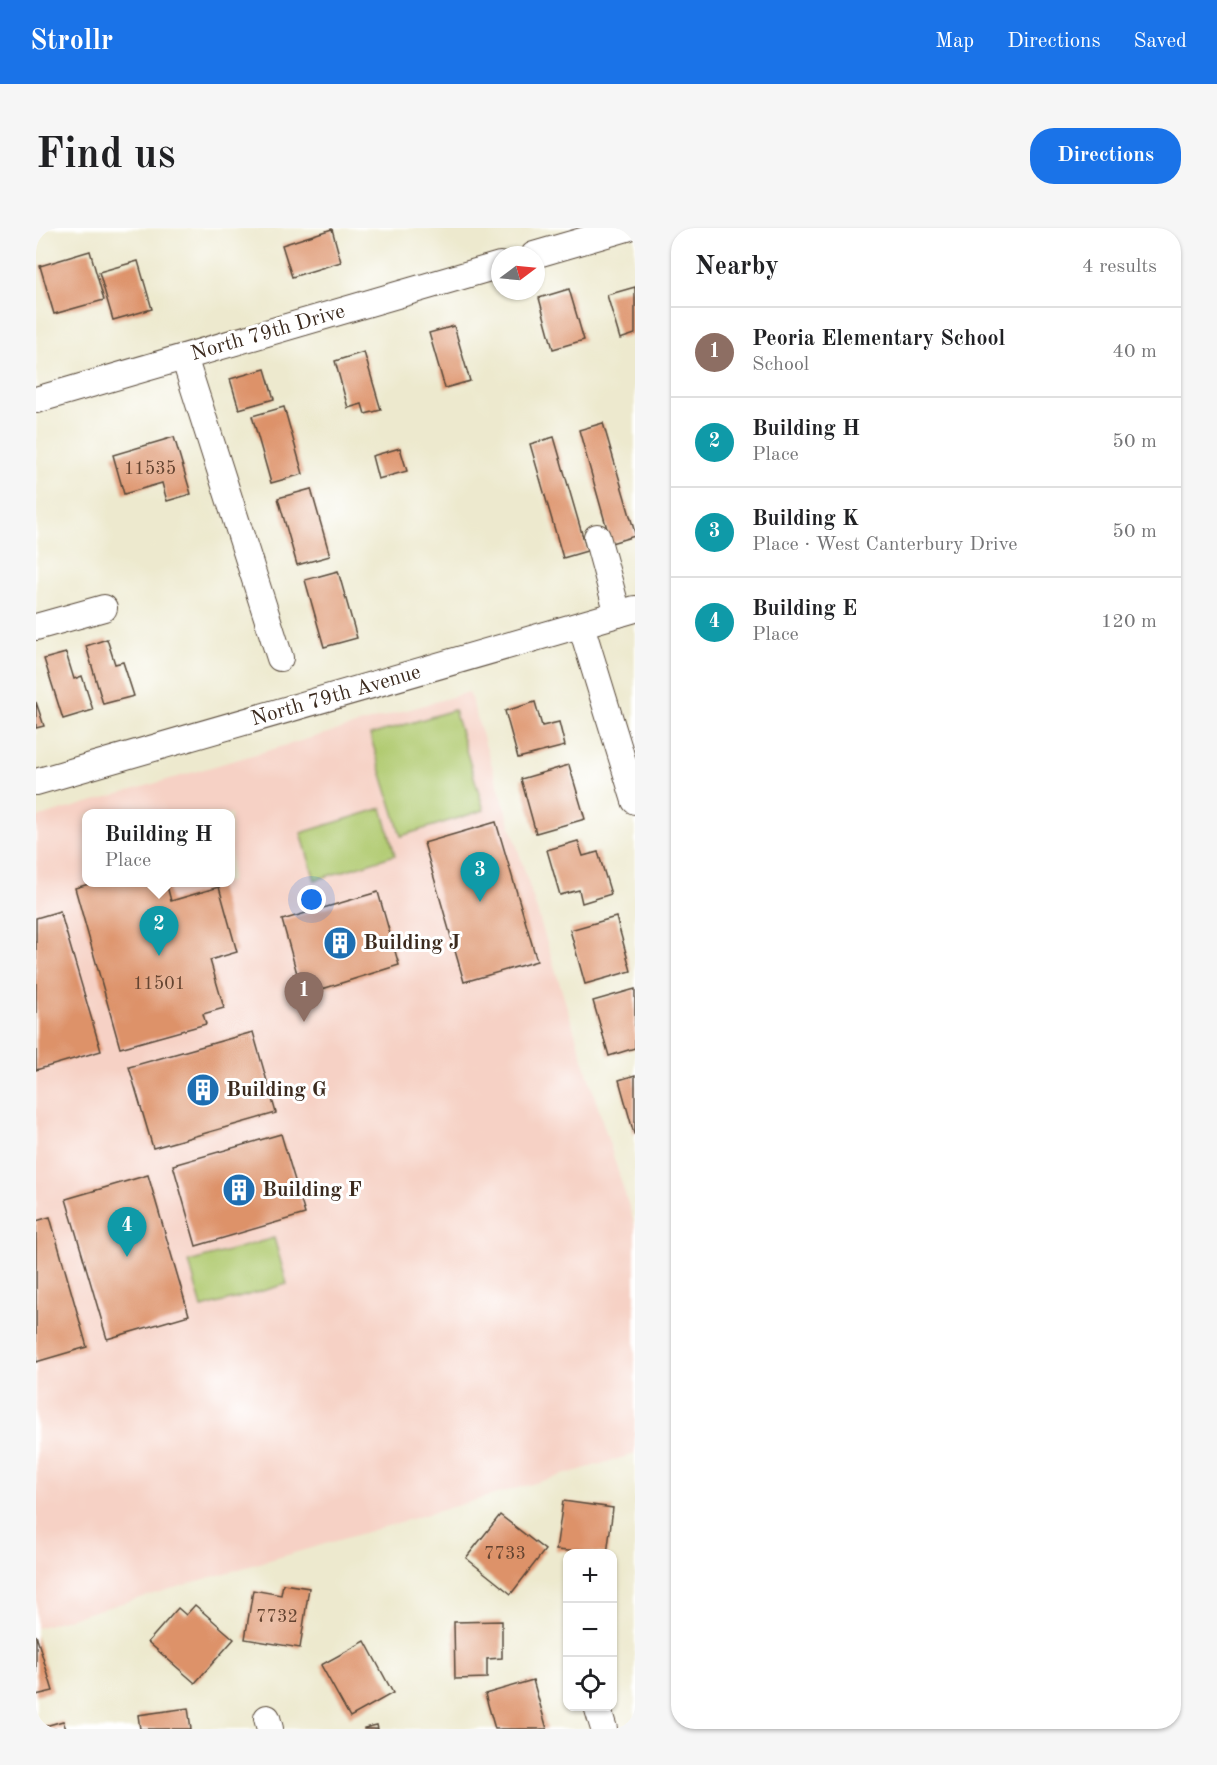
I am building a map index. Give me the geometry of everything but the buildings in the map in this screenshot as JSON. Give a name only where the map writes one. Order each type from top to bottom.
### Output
[{"type":"street","points":[[545,252],[627,228]]},
{"type":"street","name":"North 79th Drive","points":[[36,400],[491,268]]},
{"type":"street","points":[[184,357],[280,658]]},
{"type":"street","points":[[597,537],[627,612]]},
{"type":"street","points":[[36,627],[104,608]]},
{"type":"street","name":"North 79th Avenue","points":[[36,782],[627,612]]},
{"type":"street","points":[[581,625],[635,801]]},
{"type":"street","points":[[598,1711],[604,1729]]},
{"type":"shaded area","points":[[469,692],[635,1226],[635,1454],[36,1628],[36,818]]},
{"type":"green space","points":[[454,710],[484,810],[401,836],[370,735]]},
{"type":"green space","points":[[382,808],[395,855],[315,880],[301,833]]},
{"type":"green space","points":[[274,1238],[287,1284],[202,1308],[189,1262]]},
{"type":"place","name":"Building K","points":[[480,902]]},
{"type":"place","name":"Building J","points":[[340,943]]},
{"type":"place","name":"Building H","points":[[159,956]]},
{"type":"place","name":"Peoria Elementary School","points":[[304,1022]]},
{"type":"place","name":"Building G","points":[[203,1090]]},
{"type":"place","name":"Building F","points":[[239,1190]]},
{"type":"place","name":"Building E","points":[[127,1257]]}]
